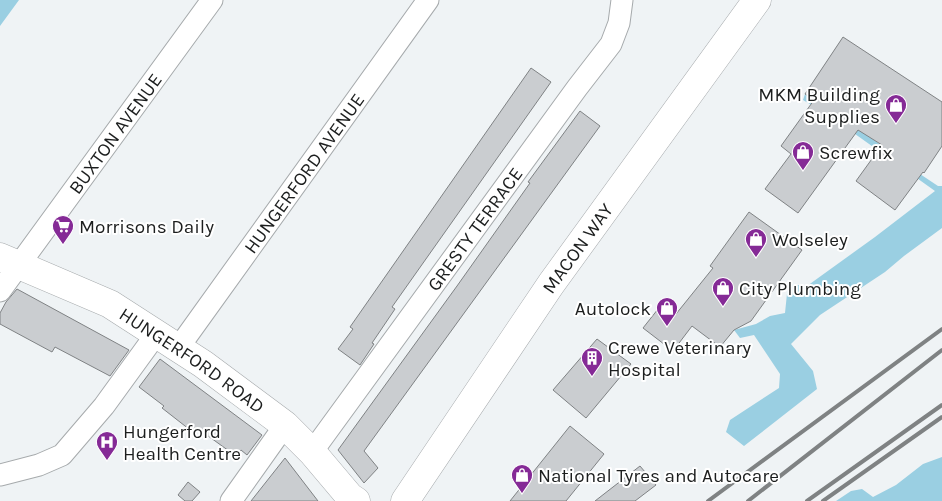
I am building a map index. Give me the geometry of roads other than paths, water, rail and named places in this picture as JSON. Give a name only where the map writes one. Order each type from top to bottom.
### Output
[{"type":"main road","name":"MACON WAY","points":[[405,501],[551,284],[757,0]]},
{"type":"main road","name":"HUNGERFORD ROAD","points":[[10,261],[110,304],[168,340],[285,425],[356,501]]},
{"type":"street","name":"BUXTON AVENUE","points":[[0,291],[10,261],[212,0]]},
{"type":"street","name":"HUNGERFORD AVENUE","points":[[1,478],[39,465],[62,454],[104,406],[168,340],[428,0]]},
{"type":"street","name":"GRESTY TERRACE","points":[[312,452],[611,44],[619,23],[622,0]]},
{"type":"street","points":[[231,501],[285,425]]},
{"type":"railway","points":[[708,501],[942,329]]},
{"type":"railway","points":[[748,501],[942,350]]},
{"type":"railway","points":[[807,501],[942,405]]},
{"type":"railway","points":[[823,501],[942,417]]},
{"type":"place","name":"MKM Building Supplies","points":[[896,124]]},
{"type":"place","name":"Screwfix","points":[[803,171]]},
{"type":"place","name":"Morrisons Daily","points":[[63,245]]},
{"type":"place","name":"Wolseley","points":[[756,258]]},
{"type":"place","name":"City Plumbing","points":[[723,307]]},
{"type":"place","name":"Autolock","points":[[667,327]]},
{"type":"place","name":"Crewe Veterinary Hospital","points":[[592,377]]},
{"type":"place","name":"Hungerford Health Centre","points":[[107,461]]},
{"type":"place","name":"National Tyres and Autocare","points":[[522,494]]}]
